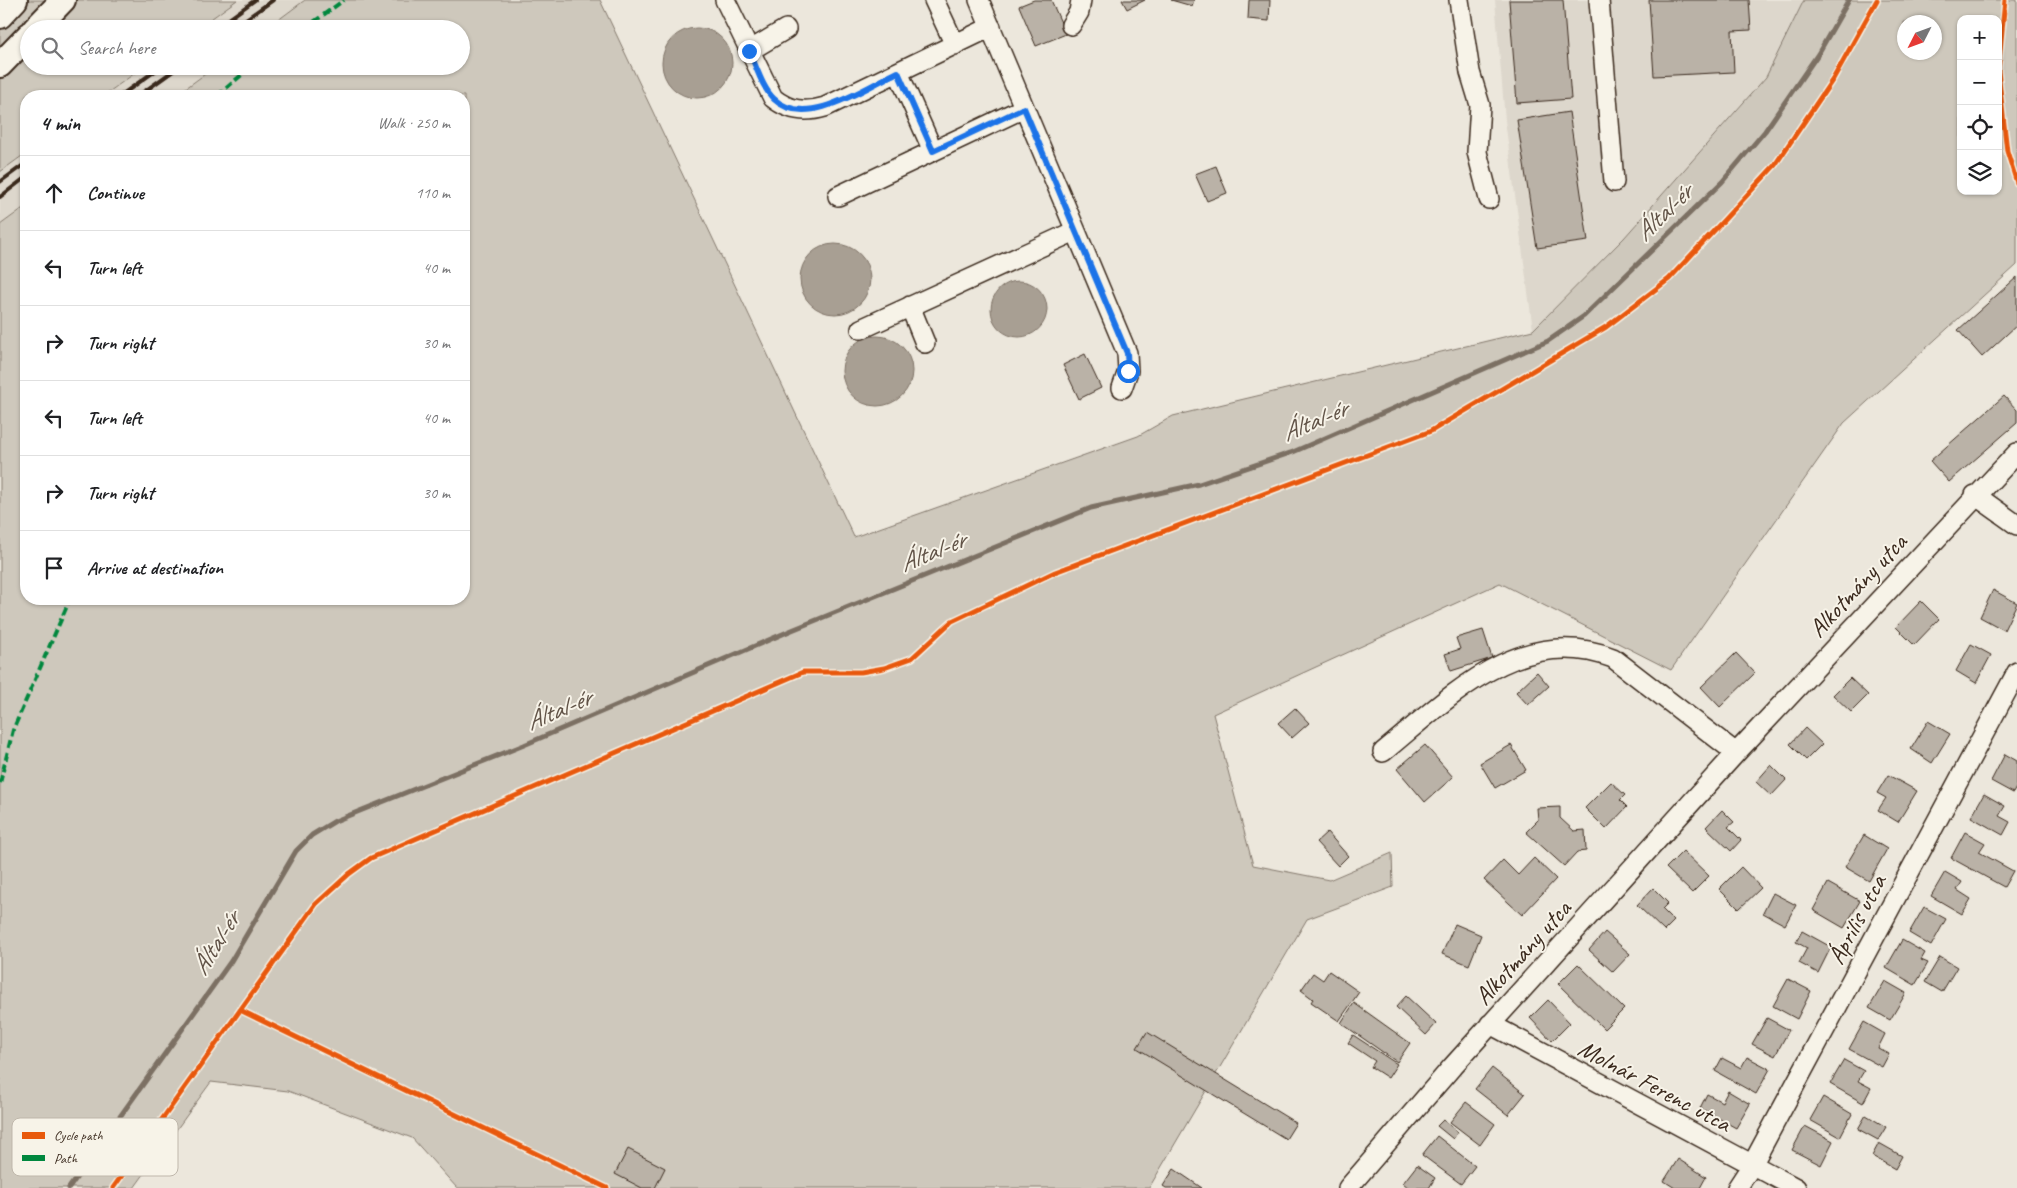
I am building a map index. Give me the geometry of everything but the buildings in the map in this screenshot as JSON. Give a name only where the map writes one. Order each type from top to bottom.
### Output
[{"type":"main road","points":[[0,16],[15,0]]},
{"type":"main road","points":[[43,20],[62,0]]},
{"type":"main road","points":[[0,65],[20,44]]},
{"type":"street","points":[[725,0],[773,98],[780,104],[803,111],[825,108],[991,27]]},
{"type":"street","points":[[934,0],[955,45]]},
{"type":"street","points":[[979,0],[1127,353],[1128,371],[1122,388]]},
{"type":"street","points":[[1071,25],[1079,12],[1082,0]]},
{"type":"street","points":[[1459,0],[1470,72],[1480,105],[1477,152],[1489,199]]},
{"type":"street","points":[[1598,0],[1614,182]]},
{"type":"street","points":[[749,51],[786,29]]},
{"type":"street","points":[[898,72],[933,151]]},
{"type":"street","points":[[838,196],[1024,108]]},
{"type":"street","points":[[861,329],[1075,231]]},
{"type":"street","points":[[910,306],[925,343]]},
{"type":"street","name":"Alkotmány utca","points":[[1348,1188],[1490,1024],[1736,752],[1975,495],[2017,453]]},
{"type":"street","points":[[1975,495],[2017,524]]},
{"type":"street","points":[[1383,752],[1462,687],[1491,668],[1529,655],[1570,649],[1593,650],[1613,658],[1736,752]]},
{"type":"street","name":"Április utca","points":[[1737,1188],[1752,1165],[2017,672]]},
{"type":"street","name":"Molnár Ferenc utca","points":[[1490,1024],[1796,1188]]},
{"type":"shaded area","points":[[0,0],[237,0],[209,20],[20,20],[20,75],[132,75],[111,90],[20,90],[20,157],[0,172]]},
{"type":"shaded area","points":[[237,0],[305,0],[278,20],[209,20]]},
{"type":"shaded area","points":[[305,0],[600,0],[854,537],[1138,436],[1173,416],[1533,330],[1624,238],[1766,77],[1804,0],[2017,0],[2017,265],[1844,423],[1671,670],[1500,583],[1213,714],[1253,865],[1329,880],[1392,853],[1393,887],[1307,919],[1149,1188],[457,1188],[412,1138],[288,1091],[211,1082],[178,1127],[178,1118],[12,1118],[12,1176],[143,1176],[134,1188],[0,1188],[0,225],[20,210],[20,605],[470,605],[470,90],[183,90],[204,75],[470,75],[470,20],[278,20]]},
{"type":"shaded area","points":[[1495,0],[1804,0],[1766,77],[1624,238],[1533,330],[1505,120]]},
{"type":"shaded area","points":[[697,28],[710,31],[722,38],[729,50],[732,63],[729,76],[722,88],[710,95],[697,98],[684,95],[672,88],[665,76],[662,63],[665,50],[672,38],[684,31]]},
{"type":"shaded area","points":[[132,75],[204,75],[183,90],[111,90]]},
{"type":"shaded area","points":[[20,157],[20,210],[0,225],[0,172]]},
{"type":"shaded area","points":[[835,244],[848,247],[860,254],[867,266],[870,279],[867,292],[860,304],[848,311],[835,314],[822,311],[810,304],[803,292],[800,279],[803,266],[810,254],[822,247]]},
{"type":"shaded area","points":[[1013,281],[1025,281],[1035,285],[1043,293],[1047,309],[1043,325],[1035,333],[1025,337],[1013,337],[1003,333],[995,325],[991,315],[991,303],[995,293],[1003,285]]},
{"type":"shaded area","points":[[877,336],[896,342],[906,352],[912,371],[906,390],[896,400],[877,406],[858,400],[848,390],[842,371],[848,352],[858,342]]},
{"type":"waterway","name":"Által-ér","points":[[119,1118],[231,961],[296,851],[312,835],[335,821],[524,745],[792,630],[1091,508],[1199,484],[1293,452],[1548,341],[1584,316],[1722,182],[1765,131],[1818,54],[1849,0]]},
{"type":"waterway","name":"Által-ér","points":[[69,1188],[78,1176]]},
{"type":"railway","points":[[227,20],[255,0]]},
{"type":"railway","points":[[245,20],[273,0]]},
{"type":"railway","points":[[128,90],[149,75]]},
{"type":"railway","points":[[146,90],[167,75]]},
{"type":"railway","points":[[0,182],[20,167]]},
{"type":"railway","points":[[0,197],[20,182]]},
{"type":"marked path","points":[[316,20],[344,0]]},
{"type":"marked path","points":[[224,90],[242,75]]},
{"type":"marked path","points":[[0,783],[13,730],[67,605]]},
{"type":"cycle path","points":[[163,1118],[316,904],[349,874],[371,858],[803,672],[861,672],[884,668],[912,658],[952,621],[1055,572],[1431,431],[1606,327],[1669,279],[1775,165],[1833,79],[1877,0]]},
{"type":"cycle path","points":[[2005,0],[1998,71],[2007,151],[2017,183]]},
{"type":"cycle path","points":[[240,1010],[607,1188]]},
{"type":"cycle path","points":[[113,1188],[122,1176]]},
{"type":"route","points":[[749,51],[773,98],[780,104],[803,111],[825,108],[898,72],[933,151],[1024,108],[1127,353],[1128,371]]}]
